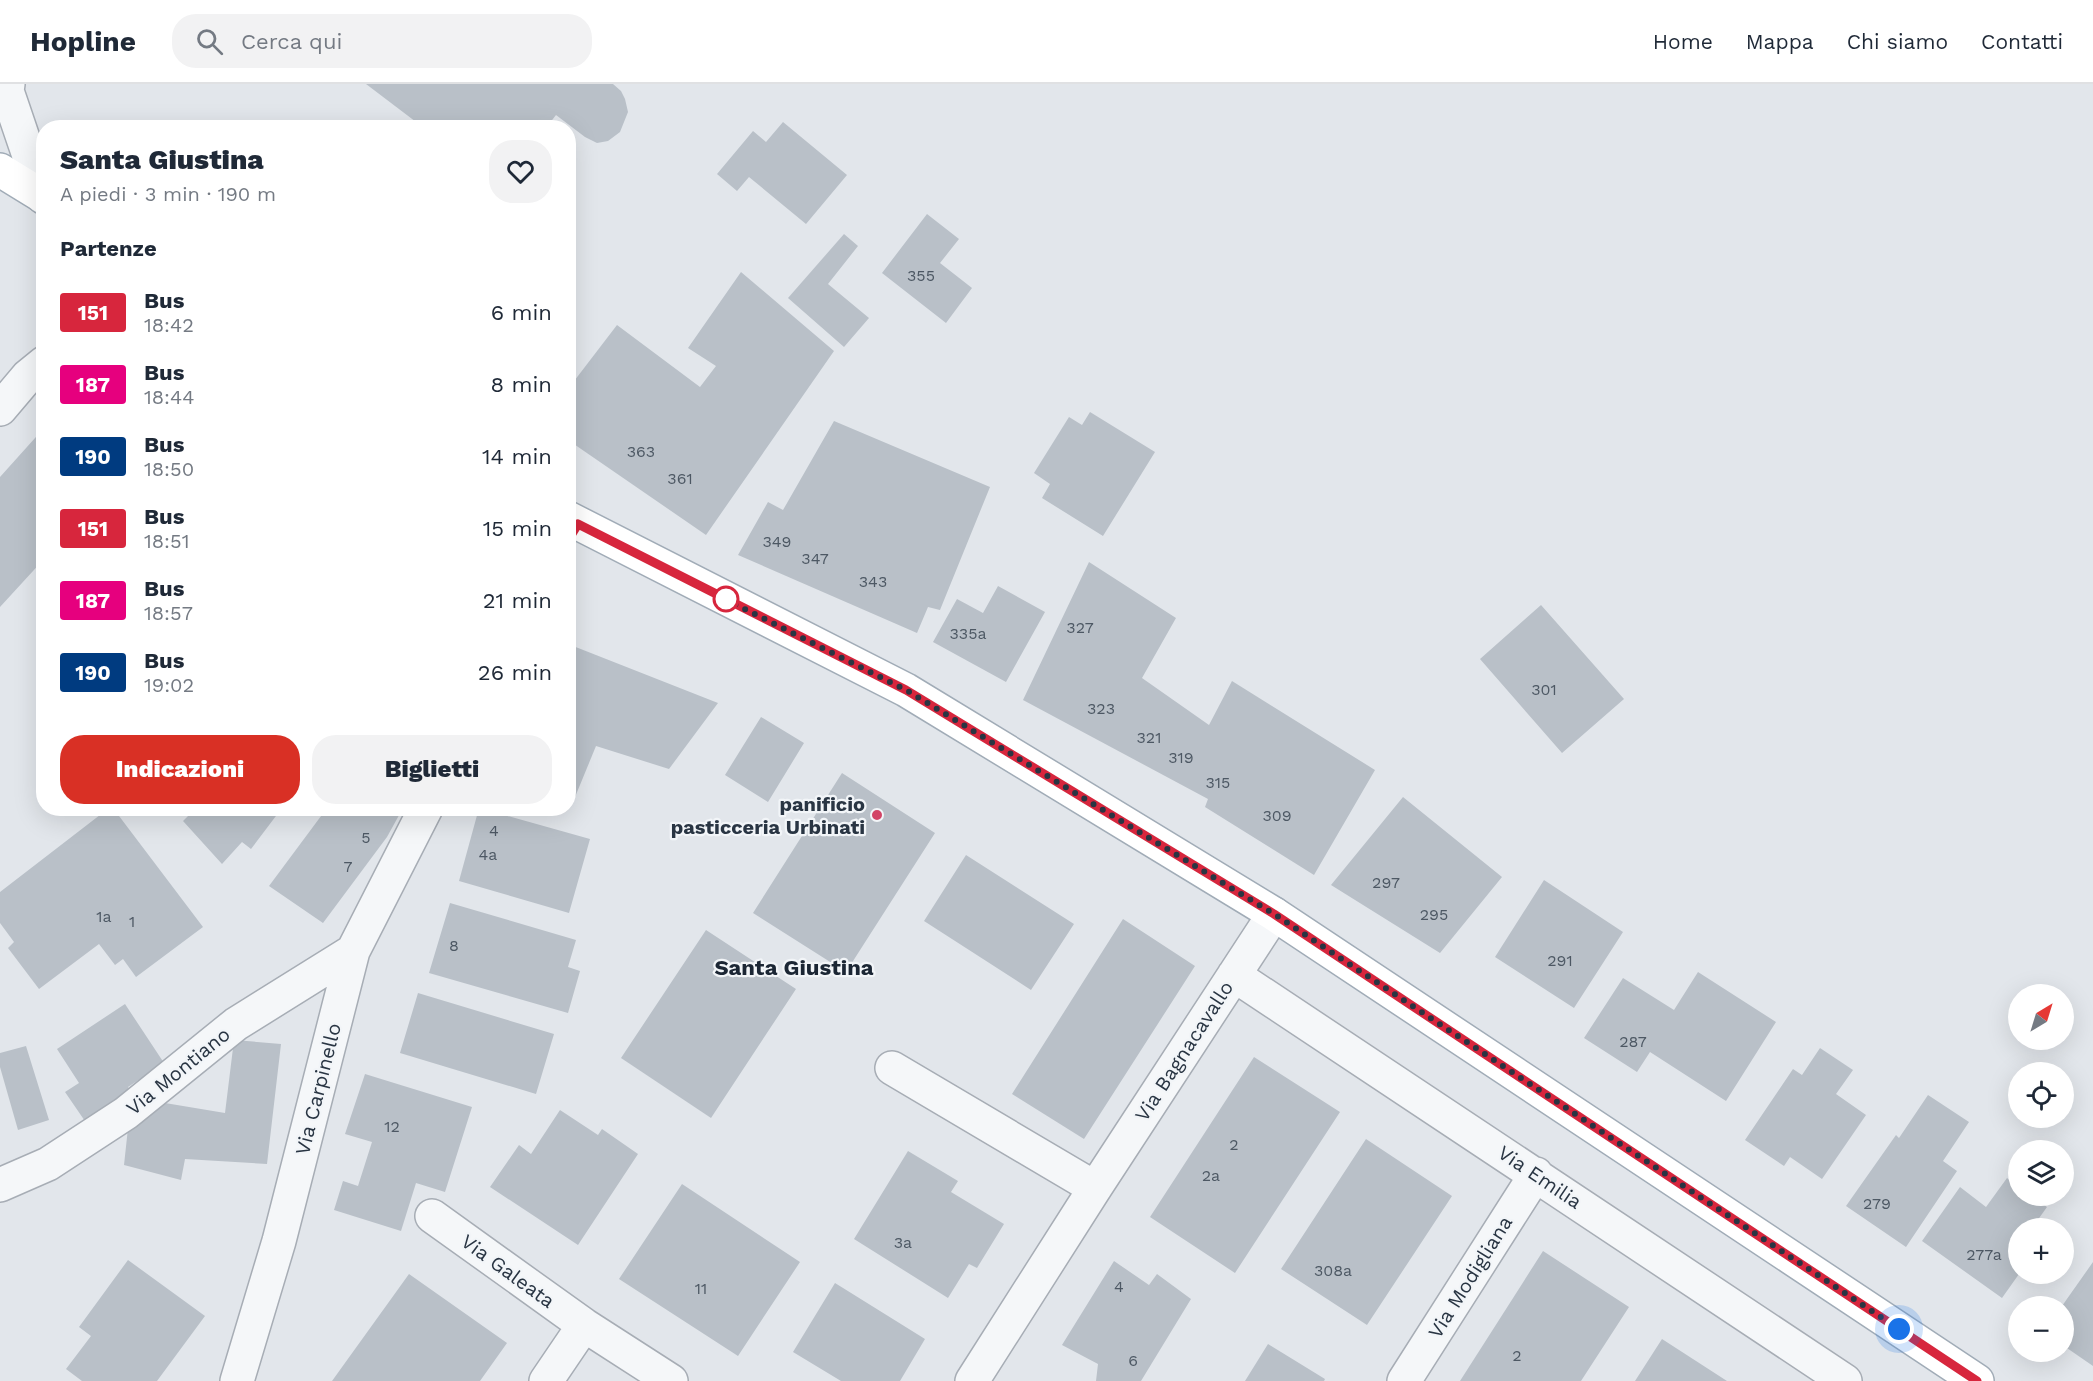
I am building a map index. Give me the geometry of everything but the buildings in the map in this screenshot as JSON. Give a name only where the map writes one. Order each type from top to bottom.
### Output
[{"type":"main road","points":[[0,170],[36,194]]},
{"type":"main road","points":[[576,529],[906,690],[1274,914],[1977,1381]]},
{"type":"street","points":[[8,84],[7,91],[36,178]]},
{"type":"street","points":[[0,409],[36,370]]},
{"type":"street","name":"Via Carpinello","points":[[237,1381],[279,1241],[352,951],[422,816]]},
{"type":"street","name":"Via Bagnacavallo","points":[[972,1381],[1274,914]]},
{"type":"street","name":"Via Montiano","points":[[0,1185],[48,1164],[126,1113],[236,1024],[352,951]]},
{"type":"street","name":"Via Emilia","points":[[1234,975],[1536,1174],[1839,1379]]},
{"type":"street","points":[[892,1068],[1095,1188]]},
{"type":"street","name":"Via Modigliana","points":[[1404,1381],[1536,1174]]},
{"type":"street","name":"Via Galeata","points":[[432,1216],[584,1325],[671,1381]]},
{"type":"street","points":[[546,1381],[584,1325]]},
{"type":"bus line","name":"151","points":[[576,527],[578,524],[906,690],[1274,914],[1977,1381]]},
{"type":"place","name":"panificio pasticceria Urbinati","points":[[877,815]]},
{"type":"district","name":"Santa Giustina","points":[[794,967]]},
{"type":"route","points":[[726,599],[721,597],[906,690],[1274,914],[1899,1329]]}]
